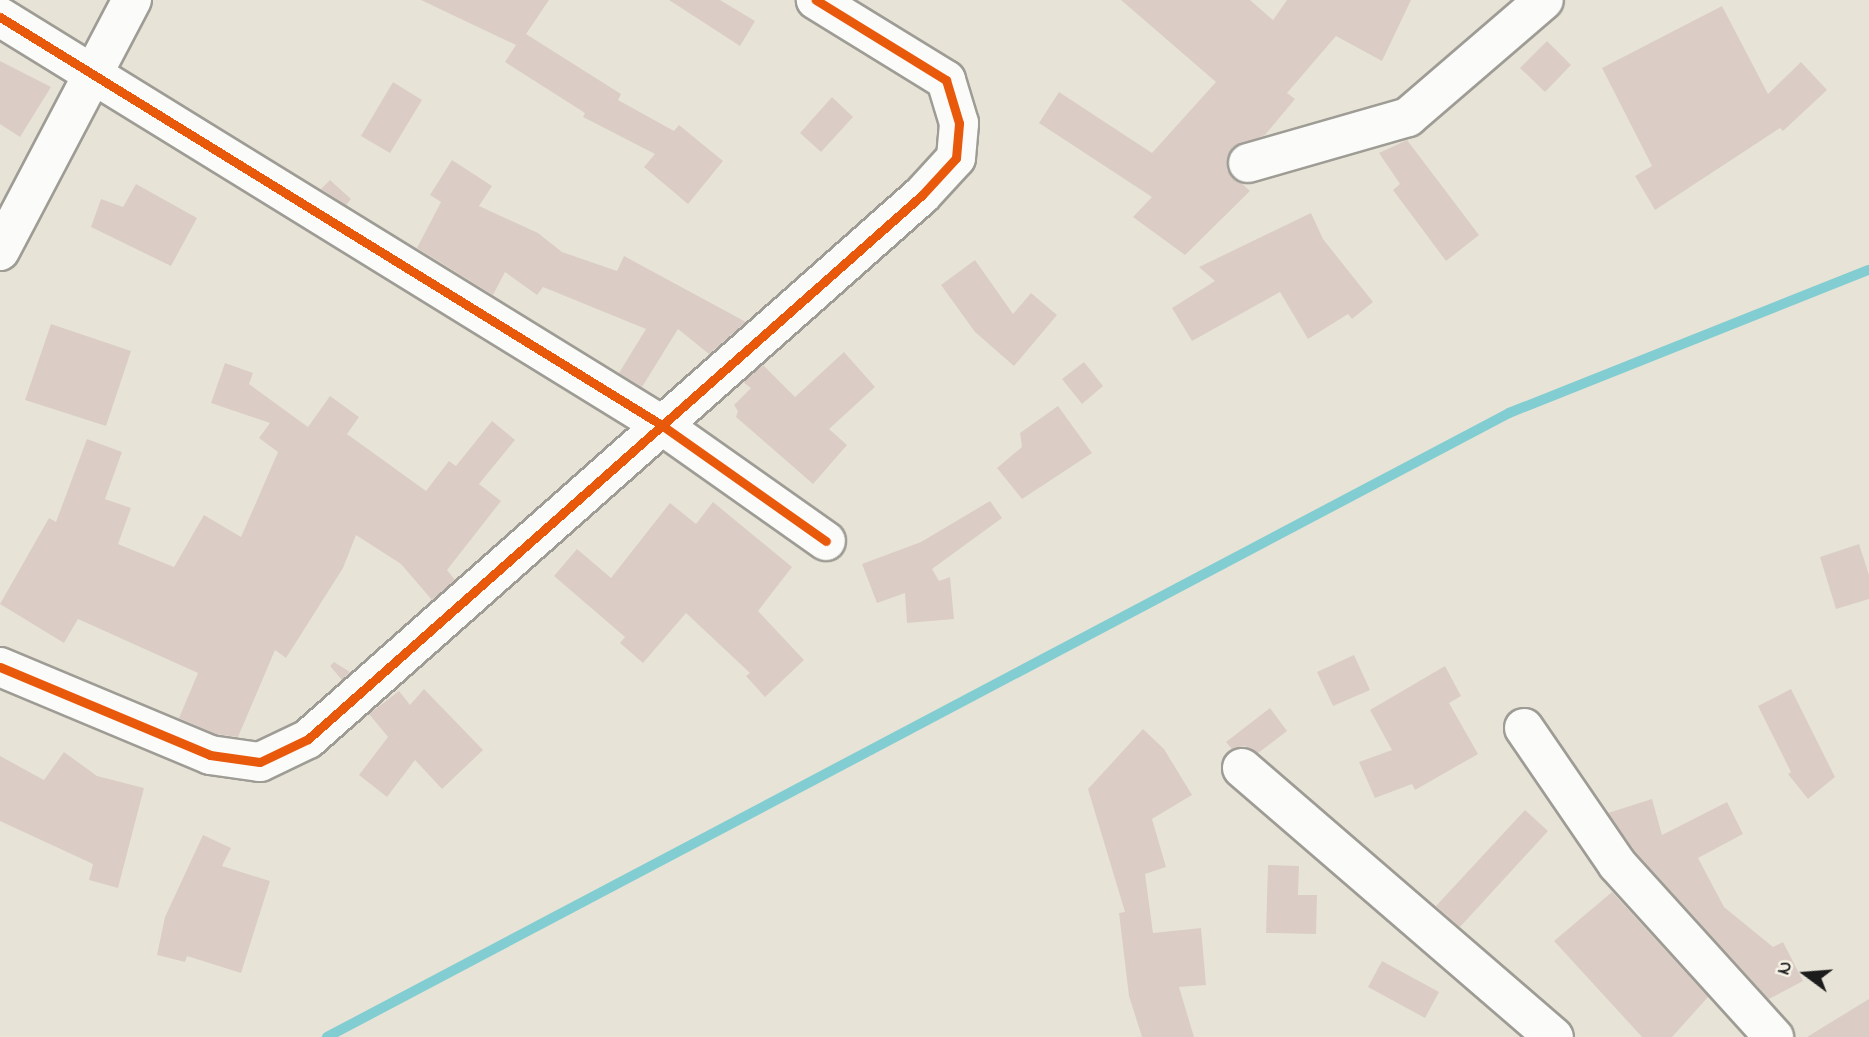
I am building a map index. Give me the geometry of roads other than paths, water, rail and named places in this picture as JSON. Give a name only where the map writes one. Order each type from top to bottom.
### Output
[{"type":"street","points":[[0,251],[132,0]]},
{"type":"street","points":[[0,667],[210,755],[260,762],[308,740],[435,631],[660,424],[922,195],[956,158],[959,123],[946,80],[816,0]]},
{"type":"street","points":[[1248,163],[1408,117],[1524,6]]},
{"type":"street","points":[[0,17],[660,424],[826,541]]},
{"type":"street","points":[[1524,728],[1617,864],[1774,1037]]},
{"type":"street","points":[[1242,768],[1554,1037]]},
{"type":"waterway","points":[[327,1037],[1509,413],[1869,270]]}]
